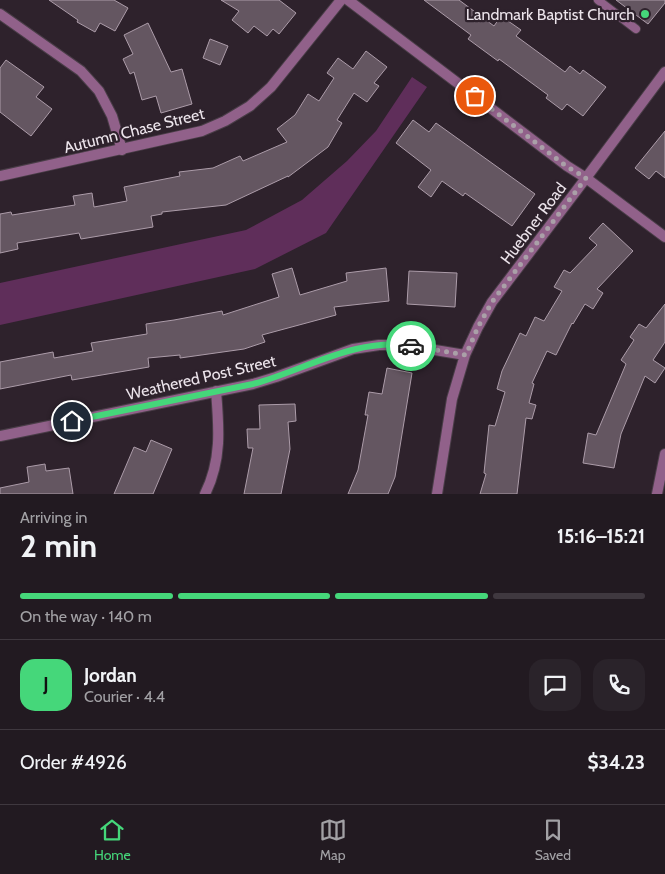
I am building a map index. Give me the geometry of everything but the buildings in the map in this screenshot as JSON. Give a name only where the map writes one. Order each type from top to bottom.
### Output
[{"type":"street","name":"Autumn Chase Street","points":[[0,176],[202,131],[225,122],[250,106],[271,87],[341,0]]},
{"type":"street","points":[[348,0],[566,166],[586,178],[665,237]]},
{"type":"street","points":[[0,14],[81,71],[99,92],[112,116],[122,150]]},
{"type":"street","name":"Huebner Road","points":[[437,494],[452,399],[466,355],[478,327],[492,302],[665,72]]},
{"type":"street","name":"Weathered Post Street","points":[[0,436],[276,377],[353,349],[380,345],[405,345],[466,355]]},
{"type":"street","points":[[206,494],[212,481],[220,431],[216,391]]},
{"type":"street","points":[[657,494],[665,454]]},
{"type":"lane","points":[[598,0],[636,29]]},
{"type":"shaded area","points":[[412,77],[427,87],[326,233],[255,269],[0,325],[0,283],[246,230],[302,200],[347,161],[376,131]]},
{"type":"way so far","points":[[411,346],[466,355],[478,327],[492,302],[586,178],[566,166],[475,96]]},
{"type":"place","name":"Landmark Baptist Church","points":[[645,14]]},
{"type":"route","points":[[72,421],[253,384],[353,349],[380,345],[411,346]]}]
